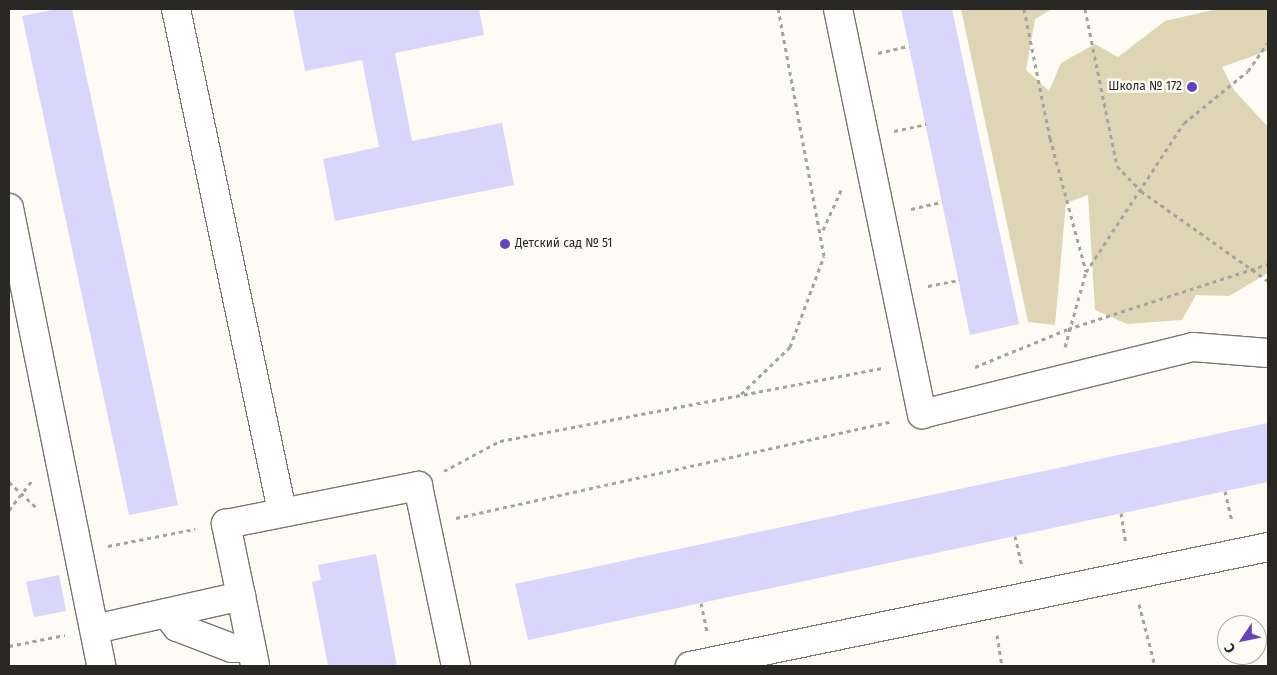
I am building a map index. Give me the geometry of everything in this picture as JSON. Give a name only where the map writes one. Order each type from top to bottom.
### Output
[{"type":"lane","points":[[176,9],[282,511]]},
{"type":"lane","points":[[838,9],[922,414],[1059,383],[1194,347],[1268,353]]},
{"type":"lane","points":[[9,208],[101,666]]},
{"type":"lane","points":[[253,657],[226,524],[282,511],[418,486],[456,666]]},
{"type":"lane","points":[[690,666],[1268,547]]},
{"type":"lane","points":[[95,629],[241,596]]},
{"type":"lane","points":[[166,613],[177,627],[253,657]]},
{"type":"path","points":[[741,394],[790,347],[824,256],[778,9]]},
{"type":"path","points":[[1024,9],[1050,138],[1086,272]]},
{"type":"path","points":[[1085,9],[1116,166],[1141,191],[1268,281]]},
{"type":"path","points":[[1059,383],[1068,329],[1086,272],[1184,123],[1248,71],[1268,42]]},
{"type":"path","points":[[972,368],[1068,329],[1250,268],[1268,264]]},
{"type":"path","points":[[418,486],[500,441],[911,362]]},
{"type":"path","points":[[426,524],[922,414]]},
{"type":"path","points":[[9,482],[24,492],[42,514]]},
{"type":"path","points":[[76,546],[100,547],[226,524]]},
{"type":"path","points":[[9,646],[95,629]]},
{"type":"shaded area","points":[[961,9],[1052,9],[1035,19],[1026,70],[1049,91],[1061,63],[1095,44],[1118,57],[1165,21],[1217,9],[1268,9],[1267,51],[1222,67],[1234,90],[1268,127],[1268,273],[1229,296],[1196,295],[1182,320],[1127,324],[1095,310],[1088,195],[1066,203],[1055,325],[1028,322]]},
{"type":"building","points":[[57,9],[72,9],[178,505],[129,515],[22,16]]},
{"type":"building","points":[[293,9],[479,9],[484,35],[395,53],[412,141],[502,123],[514,185],[335,221],[323,159],[379,147],[362,60],[305,71]]},
{"type":"building","points":[[901,9],[952,9],[1019,324],[970,335]]},
{"type":"building","points":[[1268,423],[1268,482],[528,640],[515,584]]},
{"type":"building","points":[[376,554],[397,666],[328,666],[312,582],[321,580],[318,565]]},
{"type":"building","points":[[59,575],[66,611],[34,617],[26,582]]},
{"type":"place","name":"Школа № 172","points":[[1192,87]]},
{"type":"place","name":"Детский сад № 51","points":[[505,244]]}]
